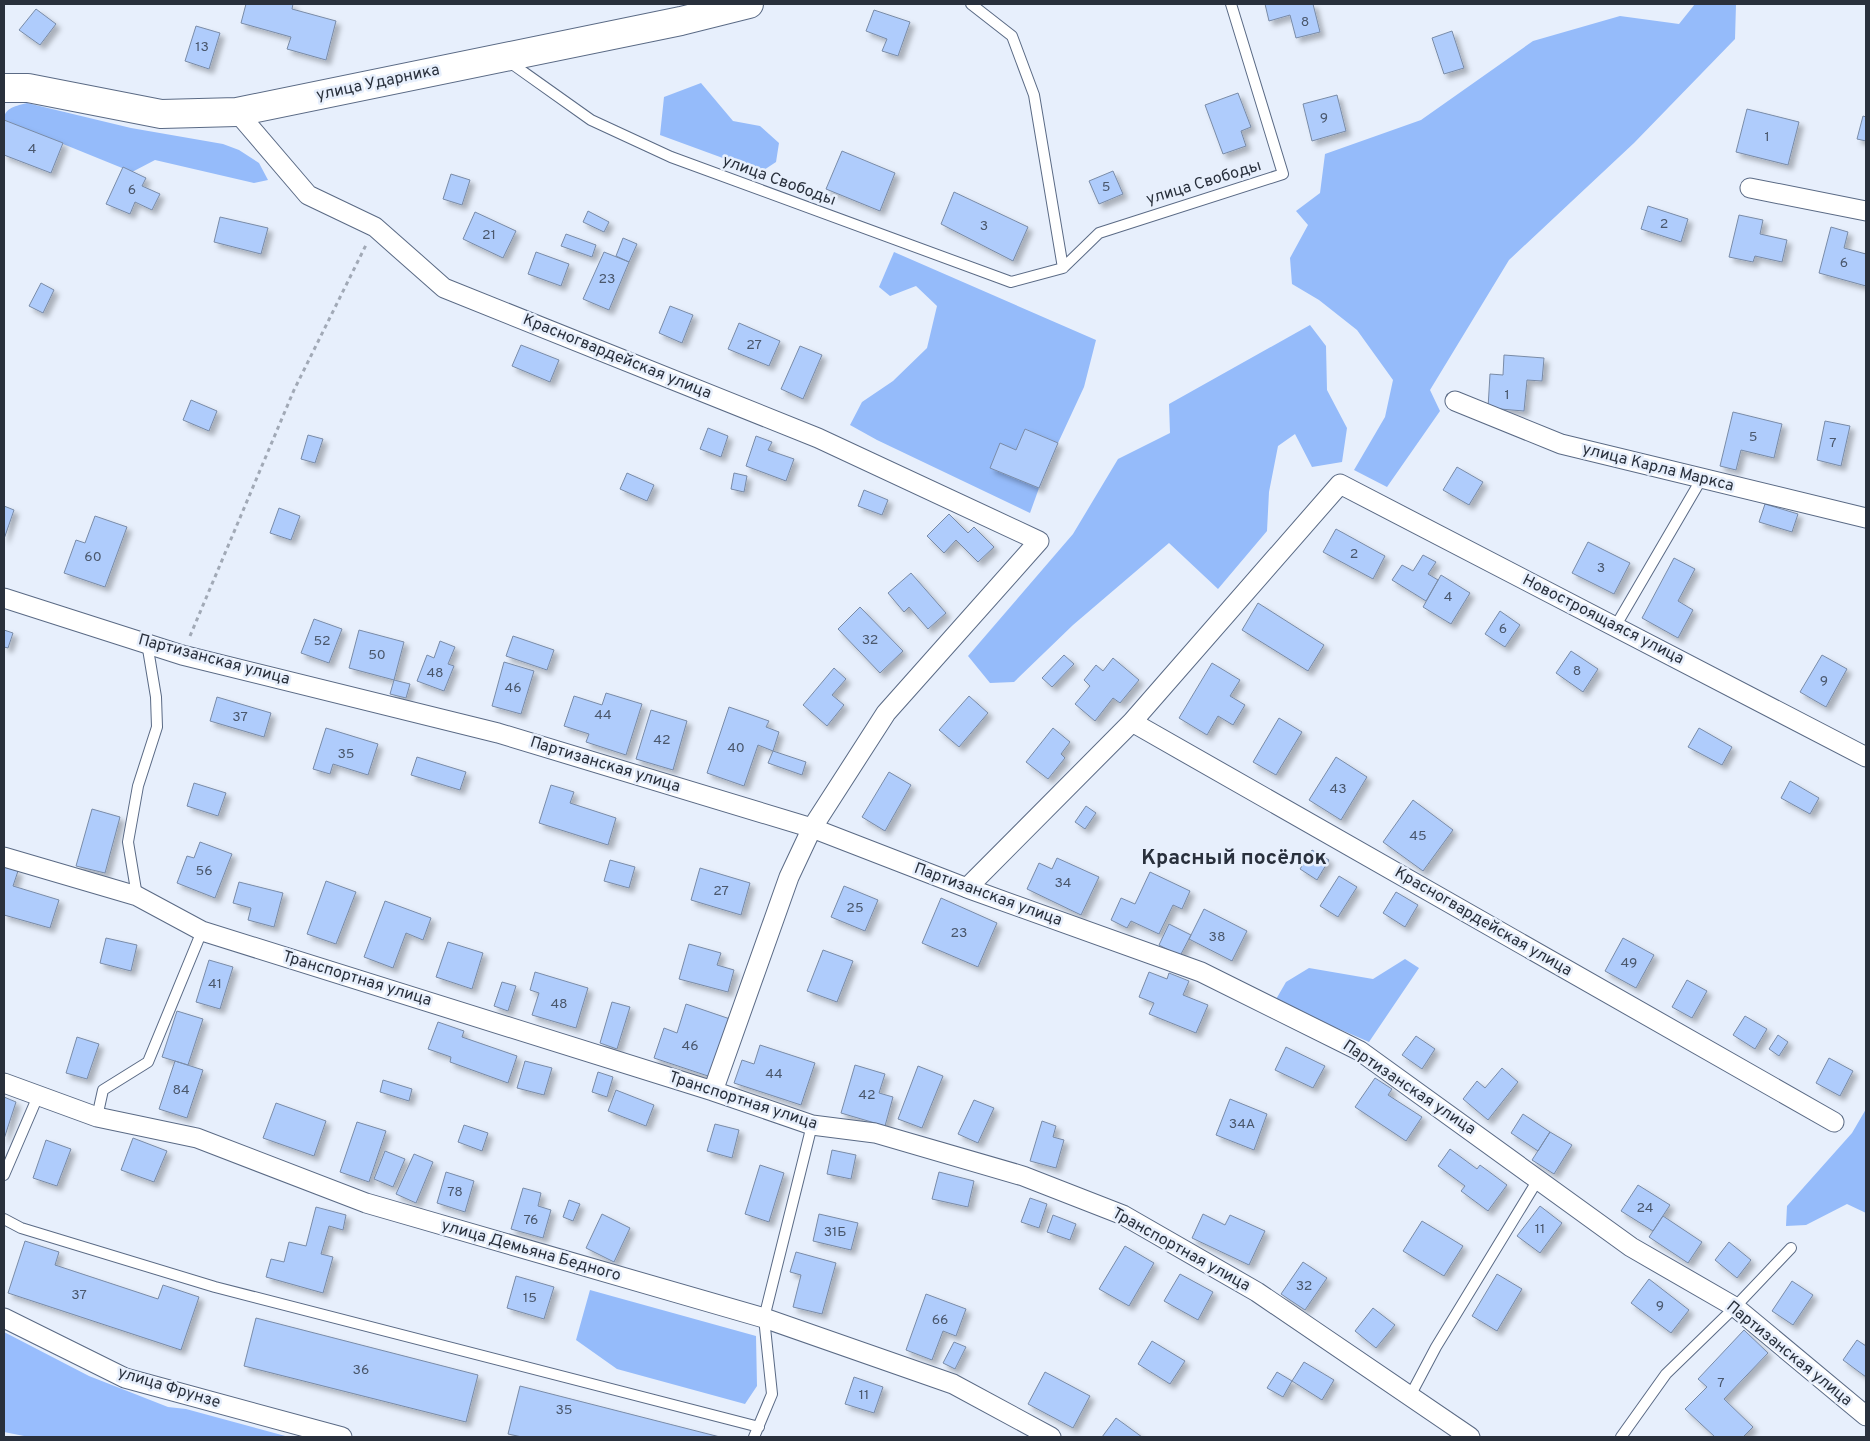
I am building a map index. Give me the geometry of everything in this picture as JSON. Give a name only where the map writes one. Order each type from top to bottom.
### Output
[{"type":"main road","name":"улица Ударника","points":[[4,88],[28,88],[161,114],[237,112],[681,21],[749,4]]},
{"type":"street","name":"Красногвардейская улица","points":[[237,112],[308,195],[374,227],[444,288],[818,438],[1039,541],[886,713],[812,828]]},
{"type":"street","points":[[1750,188],[1866,211]]},
{"type":"street","name":"улица Карла Маркса","points":[[1455,401],[1562,444],[1866,518]]},
{"type":"street","name":"Новостроящаяся улица","points":[[1132,722],[1340,484],[1866,757]]},
{"type":"street","name":"Партизанская улица","points":[[4,598],[182,655],[498,733],[812,828],[967,888],[1201,972],[1360,1051],[1632,1246],[1736,1307],[1866,1416]]},
{"type":"street","name":"Красногвардейская улица","points":[[1132,722],[1834,1122]]},
{"type":"street","points":[[967,888],[1132,722]]},
{"type":"street","points":[[713,1091],[789,877],[812,828]]},
{"type":"street","name":"Транспортная улица","points":[[4,857],[137,896],[202,931],[713,1091],[812,1125],[875,1133],[1004,1171],[1123,1215],[1257,1292],[1409,1398],[1470,1437]]},
{"type":"street","name":"улица Демьяна Бедного","points":[[4,1084],[97,1117],[197,1138],[366,1203],[764,1318],[953,1384],[1051,1437]]},
{"type":"street","name":"улица Фрунзе","points":[[4,1318],[125,1378],[342,1437]]},
{"type":"lane","points":[[971,4],[1012,36],[1034,95],[1062,268]]},
{"type":"lane","name":"улица Свободы","points":[[503,58],[590,120],[671,157],[1011,282],[1062,268],[1098,233],[1283,174],[1231,4]]},
{"type":"lane","points":[[1615,627],[1702,478]]},
{"type":"lane","points":[[137,896],[128,842],[138,786],[157,726],[156,697],[147,643]]},
{"type":"lane","points":[[97,1117],[103,1090],[148,1062],[202,931]]},
{"type":"lane","points":[[4,1175],[38,1096]]},
{"type":"lane","points":[[754,1437],[772,1394],[764,1318],[812,1125]]},
{"type":"lane","points":[[1409,1398],[1436,1347],[1539,1178]]},
{"type":"lane","points":[[4,1219],[21,1228],[215,1287],[759,1427]]},
{"type":"lane","points":[[1621,1437],[1666,1374],[1736,1307],[1791,1248]]},
{"type":"path","points":[[182,655],[294,390],[374,227]]},
{"type":"shaded area","points":[[1695,4],[1736,4],[1735,39],[1634,143],[1509,260],[1430,390],[1440,411],[1387,487],[1354,470],[1385,417],[1393,380],[1357,330],[1319,300],[1292,284],[1290,258],[1308,225],[1296,211],[1320,193],[1325,154],[1421,120],[1533,41],[1620,16],[1679,24]]},
{"type":"shaded area","points":[[701,83],[733,121],[760,126],[779,143],[776,162],[761,172],[660,135],[664,97]]},
{"type":"shaded area","points":[[27,103],[131,128],[223,144],[239,150],[259,163],[268,180],[254,183],[155,160],[132,172],[4,120],[6,112],[15,106]]},
{"type":"shaded area","points":[[894,252],[1096,340],[1084,387],[1058,443],[1025,429],[1016,450],[1000,444],[990,468],[1039,488],[1030,513],[877,440],[850,425],[862,402],[893,381],[927,348],[937,306],[916,286],[890,296],[879,287]]},
{"type":"shaded area","points":[[1310,325],[1326,346],[1327,390],[1347,428],[1342,462],[1312,467],[1295,434],[1278,446],[1269,492],[1267,531],[1218,589],[1169,543],[1073,625],[1014,682],[990,683],[968,656],[1073,534],[1118,459],[1170,433],[1169,404]]},
{"type":"shaded area","points":[[1405,959],[1419,968],[1369,1042],[1275,1001],[1286,982],[1309,968],[1373,979]]},
{"type":"shaded area","points":[[1866,1109],[1866,1213],[1847,1204],[1806,1225],[1786,1226],[1787,1206],[1852,1133]]},
{"type":"shaded area","points":[[590,1290],[756,1336],[757,1386],[745,1404],[617,1369],[576,1340]]},
{"type":"shaded area","points":[[4,1332],[89,1376],[168,1407],[186,1409],[289,1437],[29,1437],[4,1432]]},
{"type":"building","points":[[246,4],[293,4],[292,9],[336,21],[326,60],[287,49],[291,37],[241,23]]},
{"type":"building","points":[[1265,4],[1313,4],[1320,32],[1296,38],[1290,15],[1269,21]]},
{"type":"building","points":[[36,9],[56,24],[40,45],[19,30]]},
{"type":"building","points":[[874,10],[910,22],[898,56],[882,51],[887,39],[866,31]]},
{"type":"building","points":[[196,26],[220,33],[209,69],[185,61]]},
{"type":"building","points":[[1452,31],[1464,68],[1444,74],[1432,38]]},
{"type":"building","points":[[1238,93],[1251,127],[1241,131],[1246,146],[1223,154],[1205,105]]},
{"type":"building","points":[[1337,95],[1346,131],[1312,141],[1303,104]]},
{"type":"building","points":[[1747,109],[1799,122],[1788,165],[1736,152]]},
{"type":"building","points":[[1863,116],[1866,117],[1866,141],[1857,139]]},
{"type":"building","points":[[4,120],[63,143],[51,173],[4,155]]},
{"type":"building","points":[[842,151],[895,173],[880,211],[826,189]]},
{"type":"building","points":[[123,167],[146,178],[142,186],[160,194],[152,210],[135,202],[130,214],[106,204]]},
{"type":"building","points":[[1113,171],[1123,194],[1099,204],[1089,181]]},
{"type":"building","points":[[451,174],[470,180],[462,205],[443,199]]},
{"type":"building","points":[[954,192],[1028,227],[1013,261],[941,224]]},
{"type":"building","points":[[1648,206],[1688,219],[1681,242],[1641,229]]},
{"type":"building","points":[[588,211],[609,222],[604,232],[583,222]]},
{"type":"building","points":[[475,212],[516,231],[503,258],[463,239]]},
{"type":"building","points":[[1739,215],[1763,220],[1760,234],[1787,240],[1782,262],[1755,256],[1753,262],[1729,257]]},
{"type":"building","points":[[220,217],[268,228],[261,254],[214,242]]},
{"type":"building","points":[[1831,227],[1848,232],[1844,248],[1866,254],[1866,286],[1819,273]]},
{"type":"building","points":[[566,234],[596,245],[592,257],[561,246]]},
{"type":"building","points":[[623,238],[637,244],[629,262],[616,256]]},
{"type":"building","points":[[536,252],[569,264],[561,286],[528,274]]},
{"type":"building","points":[[604,252],[629,262],[609,310],[583,299]]},
{"type":"building","points":[[41,283],[54,290],[43,313],[29,306]]},
{"type":"building","points":[[670,306],[693,315],[682,343],[659,333]]},
{"type":"building","points":[[739,323],[780,341],[769,366],[728,349]]},
{"type":"building","points":[[521,345],[559,360],[550,382],[512,366]]},
{"type":"building","points":[[800,346],[822,355],[803,399],[781,389]]},
{"type":"building","points":[[1504,355],[1544,358],[1542,381],[1527,380],[1524,411],[1488,408],[1490,374],[1503,375]]},
{"type":"building","points":[[191,400],[217,411],[209,431],[183,420]]},
{"type":"building","points":[[1733,412],[1782,424],[1774,458],[1741,450],[1736,470],[1720,466]]},
{"type":"building","points":[[1825,421],[1850,426],[1841,466],[1817,460]]},
{"type":"building","points":[[708,428],[728,436],[721,457],[700,449]]},
{"type":"building","points":[[1025,429],[1058,443],[1039,488],[990,468],[1000,443],[1016,450]]},
{"type":"building","points":[[308,435],[323,439],[315,463],[301,459]]},
{"type":"building","points":[[756,436],[772,442],[768,450],[794,459],[786,481],[746,466]]},
{"type":"building","points":[[1457,467],[1483,482],[1469,505],[1443,490]]},
{"type":"building","points":[[627,473],[654,485],[647,501],[620,489]]},
{"type":"building","points":[[734,473],[747,476],[744,492],[731,489]]},
{"type":"building","points":[[864,490],[888,500],[882,515],[858,506]]},
{"type":"building","points":[[1765,504],[1798,514],[1792,532],[1759,522]]},
{"type":"building","points":[[4,506],[14,510],[4,539]]},
{"type":"building","points":[[279,508],[300,516],[291,540],[270,533]]},
{"type":"building","points":[[949,514],[968,533],[974,527],[994,547],[978,562],[956,540],[944,553],[927,536]]},
{"type":"building","points":[[95,516],[127,527],[105,587],[64,573],[76,540],[85,543]]},
{"type":"building","points":[[1336,529],[1385,556],[1373,579],[1323,552]]},
{"type":"building","points":[[1588,542],[1630,563],[1614,594],[1572,573]]},
{"type":"building","points":[[1423,555],[1436,562],[1428,574],[1438,580],[1426,601],[1392,580],[1402,565],[1413,571]]},
{"type":"building","points":[[1674,558],[1695,569],[1678,601],[1693,610],[1678,638],[1642,618]]},
{"type":"building","points":[[911,573],[946,613],[928,629],[909,607],[904,612],[888,593]]},
{"type":"building","points":[[1441,575],[1470,593],[1451,624],[1423,607]]},
{"type":"building","points":[[1258,603],[1324,645],[1308,671],[1242,630]]},
{"type":"building","points":[[860,607],[903,651],[880,673],[838,629]]},
{"type":"building","points":[[1500,611],[1520,625],[1505,647],[1485,634]]},
{"type":"building","points":[[314,619],[342,629],[329,663],[301,653]]},
{"type":"building","points":[[4,630],[13,633],[8,648],[4,647]]},
{"type":"building","points":[[359,630],[404,642],[394,680],[349,668]]},
{"type":"building","points":[[513,636],[554,650],[547,670],[506,656]]},
{"type":"building","points":[[440,641],[455,647],[448,664],[454,666],[444,691],[417,681],[427,655],[434,658]]},
{"type":"building","points":[[1571,651],[1598,669],[1583,692],[1556,673]]},
{"type":"building","points":[[1064,655],[1074,664],[1052,687],[1042,678]]},
{"type":"building","points":[[1822,655],[1847,669],[1826,707],[1800,692]]},
{"type":"building","points":[[1113,658],[1139,680],[1120,703],[1113,698],[1095,721],[1075,704],[1090,686],[1084,680],[1096,665],[1103,671]]},
{"type":"building","points":[[504,662],[534,671],[521,714],[492,706]]},
{"type":"building","points":[[1212,663],[1240,680],[1230,696],[1245,705],[1233,725],[1218,716],[1207,735],[1179,718]]},
{"type":"building","points":[[834,668],[846,679],[832,695],[844,705],[827,726],[803,705]]},
{"type":"building","points":[[394,680],[410,684],[406,698],[390,694]]},
{"type":"building","points":[[606,693],[642,704],[626,755],[586,742],[589,734],[564,726],[574,696],[602,705]]},
{"type":"building","points":[[969,696],[988,713],[959,747],[939,730]]},
{"type":"building","points":[[217,697],[271,713],[264,737],[210,721]]},
{"type":"building","points":[[729,707],[769,721],[766,727],[779,732],[773,751],[758,745],[744,786],[707,773]]},
{"type":"building","points":[[651,710],[687,721],[673,770],[636,759]]},
{"type":"building","points":[[1279,718],[1302,732],[1276,775],[1253,762]]},
{"type":"building","points":[[326,728],[378,744],[368,775],[333,764],[330,774],[313,769]]},
{"type":"building","points":[[1053,728],[1070,742],[1061,754],[1065,758],[1048,779],[1026,762]]},
{"type":"building","points":[[1699,728],[1732,747],[1722,765],[1688,747]]},
{"type":"building","points":[[773,751],[806,762],[802,775],[768,763]]},
{"type":"building","points":[[417,757],[466,772],[460,790],[411,775]]},
{"type":"building","points":[[1336,757],[1367,777],[1341,820],[1309,800]]},
{"type":"building","points":[[889,772],[911,785],[885,831],[862,817]]},
{"type":"building","points":[[1790,781],[1819,798],[1810,814],[1781,798]]},
{"type":"building","points":[[194,783],[226,793],[218,816],[187,806]]},
{"type":"building","points":[[551,785],[574,792],[570,803],[616,818],[608,845],[539,823]]},
{"type":"building","points":[[1413,800],[1453,830],[1423,871],[1383,842]]},
{"type":"building","points":[[1086,806],[1096,813],[1085,829],[1075,822]]},
{"type":"building","points":[[92,809],[120,817],[105,873],[76,866]]},
{"type":"building","points":[[200,842],[232,854],[215,898],[177,883],[187,856],[194,858]]},
{"type":"building","points":[[1312,850],[1329,860],[1317,880],[1300,869]]},
{"type":"building","points":[[1057,858],[1099,877],[1081,915],[1027,889],[1039,863],[1052,869]]},
{"type":"building","points":[[610,860],[635,867],[629,888],[604,881]]},
{"type":"building","points":[[4,867],[18,871],[13,886],[59,900],[50,928],[4,915]]},
{"type":"building","points":[[700,868],[750,883],[741,915],[691,900]]},
{"type":"building","points":[[1150,872],[1190,891],[1182,909],[1173,905],[1159,934],[1131,921],[1127,928],[1111,920],[1121,898],[1135,904]]},
{"type":"building","points":[[1339,876],[1357,887],[1338,917],[1320,906]]},
{"type":"building","points":[[326,881],[356,892],[336,944],[307,934]]},
{"type":"building","points":[[239,882],[283,893],[274,927],[248,920],[251,908],[233,903]]},
{"type":"building","points":[[844,886],[878,900],[865,931],[831,917]]},
{"type":"building","points":[[1396,892],[1418,905],[1405,927],[1383,913]]},
{"type":"building","points":[[941,898],[997,923],[978,967],[922,943]]},
{"type":"building","points":[[385,901],[431,918],[423,940],[406,933],[393,968],[364,957]]},
{"type":"building","points":[[1204,909],[1247,931],[1232,961],[1189,939]]},
{"type":"building","points":[[1169,924],[1191,935],[1180,956],[1159,945]]},
{"type":"building","points":[[106,938],[137,945],[131,971],[100,963]]},
{"type":"building","points":[[1623,938],[1654,955],[1636,988],[1605,971]]},
{"type":"building","points":[[448,942],[483,953],[472,989],[436,977]]},
{"type":"building","points":[[689,944],[721,953],[717,965],[734,970],[728,992],[679,979]]},
{"type":"building","points":[[823,950],[853,961],[837,1002],[807,991]]},
{"type":"building","points":[[209,960],[233,967],[220,1009],[196,1002]]},
{"type":"building","points":[[535,972],[588,988],[576,1028],[532,1015],[539,993],[530,990]]},
{"type":"building","points":[[1149,972],[1167,979],[1169,973],[1189,981],[1183,995],[1208,1005],[1196,1033],[1149,1014],[1154,1003],[1139,997]]},
{"type":"building","points":[[1687,980],[1707,991],[1692,1018],[1672,1007]]},
{"type":"building","points":[[502,982],[516,986],[508,1011],[494,1006]]},
{"type":"building","points":[[612,1002],[630,1007],[617,1049],[600,1043]]},
{"type":"building","points":[[686,1004],[730,1019],[711,1077],[654,1058],[664,1028],[677,1033]]},
{"type":"building","points":[[177,1011],[203,1019],[188,1065],[162,1057]]},
{"type":"building","points":[[1745,1016],[1767,1029],[1755,1049],[1733,1035]]},
{"type":"building","points":[[438,1022],[464,1031],[462,1037],[517,1056],[508,1083],[450,1062],[451,1057],[428,1049]]},
{"type":"building","points":[[1778,1035],[1788,1042],[1779,1056],[1769,1049]]},
{"type":"building","points":[[1416,1036],[1435,1049],[1422,1069],[1402,1055]]},
{"type":"building","points":[[77,1037],[99,1044],[87,1079],[66,1073]]},
{"type":"building","points":[[760,1045],[815,1063],[801,1105],[734,1083],[742,1060],[754,1064]]},
{"type":"building","points":[[1286,1047],[1325,1066],[1313,1088],[1275,1070]]},
{"type":"building","points":[[1829,1058],[1853,1071],[1840,1096],[1816,1083]]},
{"type":"building","points":[[175,1061],[203,1070],[187,1118],[159,1109]]},
{"type":"building","points":[[525,1061],[552,1068],[544,1095],[517,1088]]},
{"type":"building","points":[[855,1065],[885,1074],[879,1093],[893,1097],[885,1126],[841,1113]]},
{"type":"building","points":[[918,1066],[943,1076],[922,1128],[898,1119]]},
{"type":"building","points":[[1502,1068],[1518,1082],[1488,1120],[1463,1099],[1477,1081],[1485,1088]]},
{"type":"building","points":[[598,1072],[613,1077],[607,1097],[592,1092]]},
{"type":"building","points":[[1375,1078],[1392,1089],[1388,1095],[1422,1117],[1406,1141],[1355,1107]]},
{"type":"building","points":[[383,1080],[412,1089],[409,1101],[380,1092]]},
{"type":"building","points":[[616,1090],[654,1105],[646,1126],[608,1111]]},
{"type":"building","points":[[4,1097],[16,1102],[4,1139]]},
{"type":"building","points":[[1230,1099],[1267,1114],[1254,1150],[1216,1135]]},
{"type":"building","points":[[974,1100],[994,1108],[978,1143],[958,1134]]},
{"type":"building","points":[[276,1103],[326,1121],[314,1156],[263,1138]]},
{"type":"building","points":[[1523,1114],[1550,1132],[1538,1151],[1511,1133]]},
{"type":"building","points":[[1042,1121],[1056,1126],[1053,1137],[1064,1140],[1056,1168],[1030,1161]]},
{"type":"building","points":[[357,1122],[386,1131],[369,1182],[340,1172]]},
{"type":"building","points":[[715,1124],[739,1130],[732,1158],[707,1151]]},
{"type":"building","points":[[464,1125],[488,1133],[482,1151],[458,1142]]},
{"type":"building","points":[[1550,1132],[1572,1145],[1554,1174],[1532,1160]]},
{"type":"building","points":[[133,1138],[167,1151],[154,1182],[121,1170]]},
{"type":"building","points":[[46,1140],[71,1149],[57,1186],[33,1178]]},
{"type":"building","points":[[1450,1149],[1477,1169],[1480,1165],[1507,1185],[1488,1211],[1461,1191],[1465,1186],[1438,1166]]},
{"type":"building","points":[[832,1150],[856,1155],[851,1179],[827,1174]]},
{"type":"building","points":[[385,1151],[405,1159],[393,1187],[374,1179]]},
{"type":"building","points":[[414,1154],[433,1162],[416,1203],[396,1194]]},
{"type":"building","points":[[760,1165],[784,1173],[769,1222],[745,1214]]},
{"type":"building","points":[[446,1172],[474,1181],[465,1212],[437,1203]]},
{"type":"building","points":[[939,1172],[974,1181],[968,1207],[932,1199]]},
{"type":"building","points":[[1638,1185],[1670,1205],[1653,1231],[1621,1211]]},
{"type":"building","points":[[523,1188],[541,1193],[538,1206],[551,1210],[543,1238],[511,1229]]},
{"type":"building","points":[[1030,1198],[1047,1204],[1039,1228],[1021,1222]]},
{"type":"building","points":[[569,1200],[580,1204],[573,1221],[563,1217]]},
{"type":"building","points":[[1540,1206],[1562,1223],[1540,1253],[1517,1236]]},
{"type":"building","points":[[316,1207],[346,1215],[343,1230],[329,1226],[321,1254],[333,1257],[323,1293],[266,1277],[271,1259],[284,1262],[289,1242],[306,1246]]},
{"type":"building","points":[[602,1214],[630,1228],[614,1262],[586,1248]]},
{"type":"building","points":[[819,1214],[858,1223],[851,1250],[813,1241]]},
{"type":"building","points":[[1203,1214],[1225,1225],[1230,1215],[1265,1231],[1249,1265],[1192,1238]]},
{"type":"building","points":[[1053,1215],[1076,1224],[1070,1240],[1047,1232]]},
{"type":"building","points":[[1663,1216],[1702,1242],[1688,1263],[1649,1237]]},
{"type":"building","points":[[1422,1221],[1463,1246],[1444,1276],[1403,1251]]},
{"type":"building","points":[[25,1241],[59,1252],[55,1265],[158,1299],[163,1285],[199,1297],[181,1350],[8,1293]]},
{"type":"building","points":[[1729,1242],[1751,1260],[1737,1278],[1715,1260]]},
{"type":"building","points":[[1125,1246],[1154,1263],[1129,1306],[1099,1289]]},
{"type":"building","points":[[796,1252],[836,1263],[822,1314],[793,1307],[801,1275],[790,1272]]},
{"type":"building","points":[[1303,1262],[1327,1278],[1305,1310],[1281,1294]]},
{"type":"building","points":[[1180,1274],[1213,1292],[1198,1320],[1164,1301]]},
{"type":"building","points":[[1497,1274],[1522,1289],[1497,1331],[1472,1316]]},
{"type":"building","points":[[516,1276],[554,1287],[544,1319],[507,1308]]},
{"type":"building","points":[[1649,1279],[1689,1310],[1671,1333],[1631,1303]]},
{"type":"building","points":[[1792,1281],[1813,1295],[1793,1325],[1772,1311]]},
{"type":"building","points":[[926,1294],[966,1309],[956,1336],[943,1331],[932,1360],[906,1350]]},
{"type":"building","points":[[1373,1308],[1395,1325],[1376,1348],[1355,1331]]},
{"type":"building","points":[[256,1318],[478,1375],[466,1422],[244,1366]]},
{"type":"building","points":[[1744,1330],[1768,1353],[1724,1399],[1753,1427],[1743,1437],[1715,1437],[1685,1409],[1707,1387],[1698,1379]]},
{"type":"building","points":[[1857,1340],[1866,1346],[1866,1377],[1843,1360]]},
{"type":"building","points":[[1152,1341],[1185,1361],[1170,1384],[1138,1364]]},
{"type":"building","points":[[954,1342],[966,1347],[955,1369],[943,1363]]},
{"type":"building","points":[[1304,1362],[1334,1380],[1322,1400],[1292,1381]]},
{"type":"building","points":[[1045,1372],[1090,1396],[1073,1428],[1028,1404]]},
{"type":"building","points":[[1277,1372],[1292,1381],[1283,1397],[1267,1388]]},
{"type":"building","points":[[854,1377],[883,1387],[874,1413],[845,1404]]},
{"type":"building","points":[[520,1386],[720,1437],[522,1437],[508,1434]]},
{"type":"building","points":[[1116,1418],[1142,1437],[1102,1437]]},
{"type":"district","name":"Красный посёлок","points":[[1234,858]]}]
